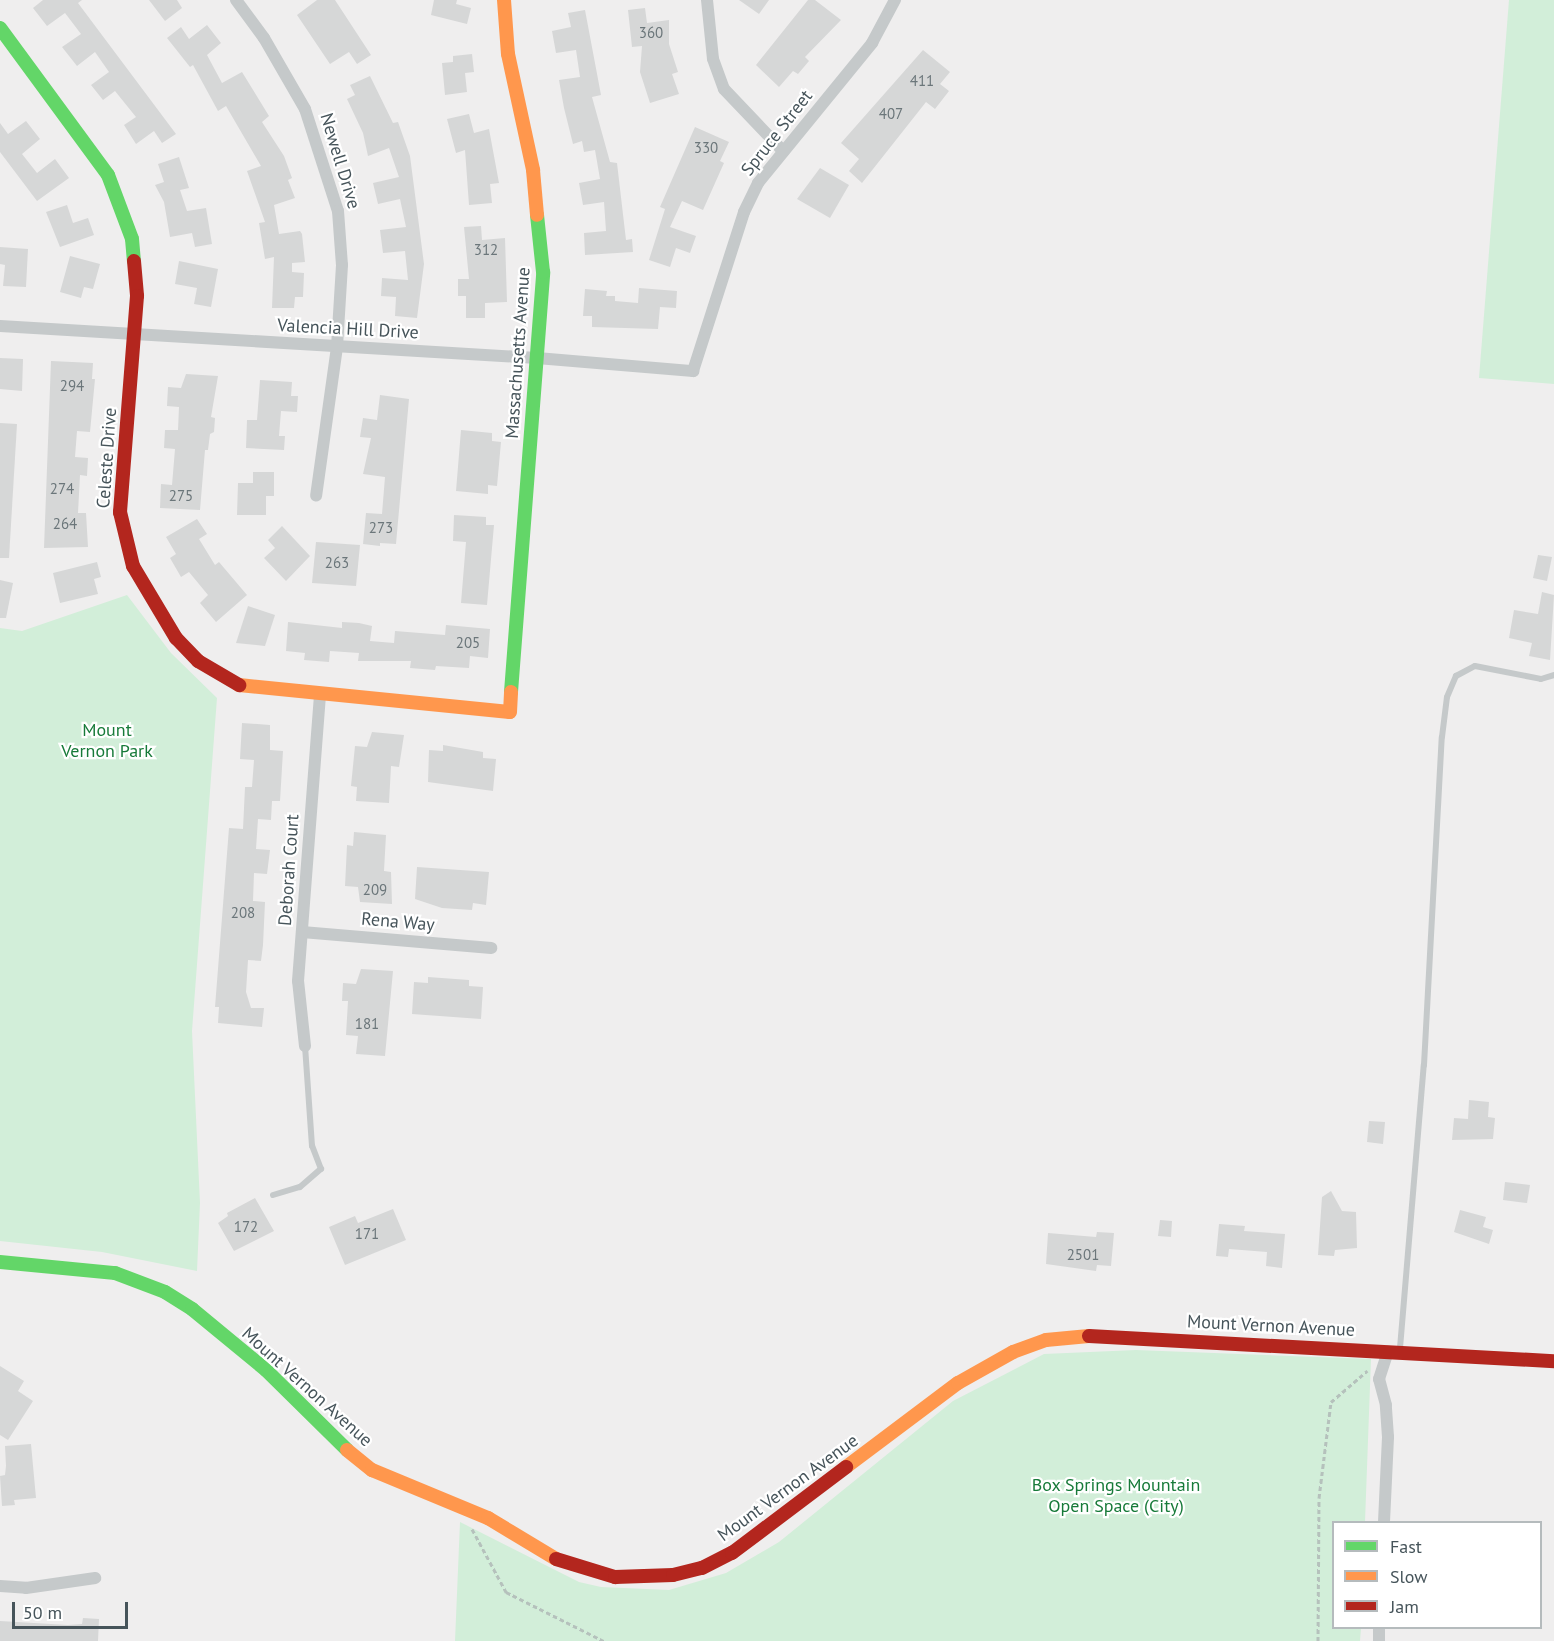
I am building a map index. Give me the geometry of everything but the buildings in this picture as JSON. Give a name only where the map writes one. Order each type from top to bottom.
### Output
[{"type":"street","name":"Newell Drive","points":[[236,0],[287,75],[305,109],[329,175],[342,237],[337,346],[316,496]]},
{"type":"street","name":"Massachusetts Avenue","points":[[504,0],[508,54],[533,170],[541,233],[537,358],[510,712]]},
{"type":"street","points":[[707,0],[713,59],[724,90],[783,151]]},
{"type":"street","name":"Spruce Street","points":[[693,371],[744,212],[758,183],[872,43],[895,0]]},
{"type":"street","name":"Celeste Drive","points":[[0,28],[108,175],[132,239],[137,296],[120,512],[123,537],[145,589],[176,638],[198,661],[222,678],[273,694],[510,712]]},
{"type":"street","name":"Valencia Hill Drive","points":[[0,326],[537,358],[693,371]]},
{"type":"street","name":"Deborah Court","points":[[305,1046],[298,981],[320,697]]},
{"type":"street","name":"Rena Way","points":[[302,932],[491,948]]},
{"type":"street","name":"Mount Vernon Avenue","points":[[0,1262],[116,1274],[165,1292],[192,1309],[266,1370],[333,1438],[372,1470],[459,1506],[555,1559],[615,1577],[673,1575],[702,1568],[732,1553],[958,1383],[1013,1352],[1046,1340],[1075,1336],[1150,1337],[1554,1361]]},
{"type":"street","points":[[1384,1521],[1388,1437],[1386,1405],[1379,1379],[1383,1367],[1394,1352]]},
{"type":"street","points":[[0,1586],[26,1588],[95,1578]]},
{"type":"lane","points":[[1394,1352],[1424,1065],[1442,737],[1447,697],[1456,676],[1475,666],[1541,679],[1554,675]]},
{"type":"lane","points":[[273,1195],[300,1187],[321,1169],[312,1146],[305,1046]]},
{"type":"path","points":[[1318,1641],[1319,1498],[1331,1402],[1363,1372],[1383,1367]]},
{"type":"path","points":[[459,1506],[506,1592],[604,1641]]},
{"type":"green space","points":[[1509,0],[1554,0],[1554,384],[1479,378]]},
{"type":"green space","name":"Mount Vernon Park","points":[[127,595],[171,653],[217,698],[192,1031],[200,1203],[197,1271],[102,1252],[0,1241],[0,628],[22,631]]},
{"type":"green space","name":"Box Springs Mountain Open Space (City)","points":[[1136,1350],[1371,1359],[1365,1521],[1332,1521],[1332,1629],[1361,1629],[1360,1641],[455,1641],[460,1522],[579,1582],[601,1587],[669,1590],[726,1573],[779,1542],[953,1401],[1044,1354]]},
{"type":"traffic: fast","points":[[0,28],[108,175],[132,239],[134,261]]},
{"type":"traffic: fast","points":[[511,692],[543,272],[537,215]]},
{"type":"traffic: fast","points":[[0,1262],[115,1273],[165,1292],[192,1309],[266,1370],[347,1450]]},
{"type":"traffic: slow","points":[[504,0],[508,54],[533,170],[537,215]]},
{"type":"traffic: slow","points":[[239,685],[510,712],[511,692]]},
{"type":"traffic: slow","points":[[846,1467],[958,1383],[1013,1352],[1046,1340],[1089,1336]]},
{"type":"traffic: slow","points":[[347,1450],[372,1470],[488,1518],[556,1559]]},
{"type":"traffic: jam","points":[[134,261],[137,296],[120,512],[133,566],[176,638],[198,661],[239,685]]},
{"type":"traffic: jam","points":[[1089,1336],[1554,1361]]},
{"type":"traffic: jam","points":[[556,1559],[615,1577],[673,1575],[702,1568],[732,1553],[846,1467]]}]
